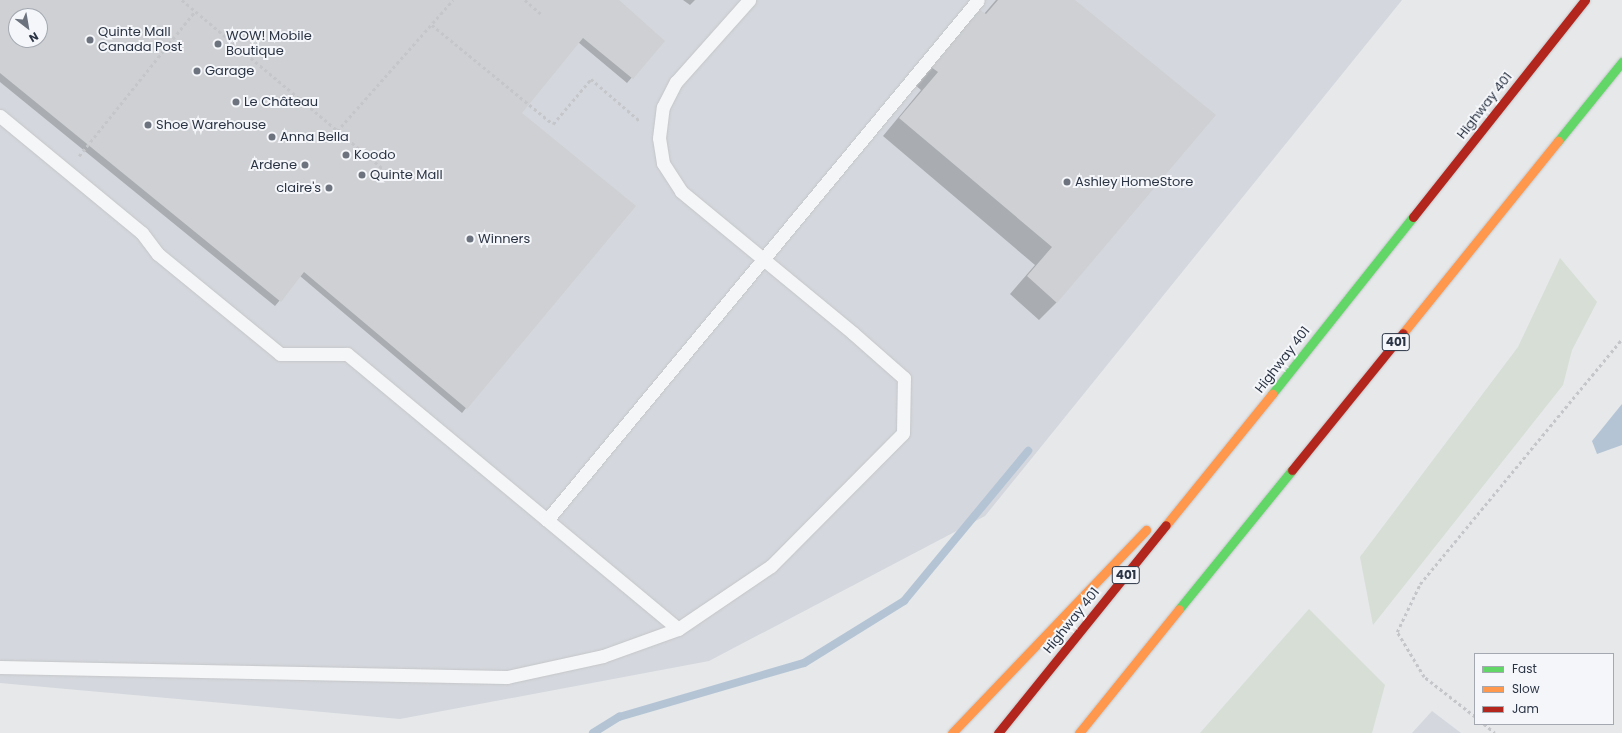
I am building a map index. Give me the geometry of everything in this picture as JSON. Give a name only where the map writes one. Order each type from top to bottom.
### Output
[{"type":"highway","name":"Highway 401","points":[[998,733],[1255,416],[1585,0]]},
{"type":"highway","name":"401","points":[[1079,733],[1171,622],[1622,62]]},
{"type":"highway","points":[[1167,508],[1255,416]]},
{"type":"highway","points":[[952,733],[1151,525]]},
{"type":"highway","points":[[1091,733],[1171,622]]},
{"type":"lane","points":[[0,668],[507,677],[603,656],[678,629],[771,566],[903,434],[904,378],[681,191],[663,163],[659,138],[663,107],[676,82],[748,0]]},
{"type":"lane","points":[[547,520],[978,0]]},
{"type":"lane","points":[[0,116],[142,233],[158,254],[280,354],[348,354],[678,629]]},
{"type":"path","points":[[182,0],[388,173]]},
{"type":"path","points":[[337,131],[453,0]]},
{"type":"path","points":[[525,0],[541,14]]},
{"type":"path","points":[[67,171],[195,11]]},
{"type":"path","points":[[432,25],[553,124],[591,80],[659,138]]},
{"type":"path","points":[[1474,716],[1424,677],[1397,632],[1420,584],[1622,339]]},
{"type":"path","points":[[1485,725],[1495,733]]},
{"type":"shaded area","name":"Quinte Mall","points":[[0,0],[1402,0],[985,516],[709,661],[400,719],[0,683]]},
{"type":"shaded area","points":[[1560,258],[1597,302],[1572,350],[1563,385],[1373,625],[1360,557],[1518,347]]},
{"type":"shaded area","points":[[1309,609],[1385,685],[1372,733],[1200,733]]},
{"type":"shaded area","points":[[1432,711],[1461,733],[1412,733]]},
{"type":"water","points":[[1622,404],[1622,445],[1597,454],[1592,441]]},
{"type":"building","name":"Quinte Mall","points":[[0,0],[619,0],[665,41],[633,79],[583,38],[522,113],[636,206],[467,409],[304,272],[281,302],[0,73]]},
{"type":"building","name":"Ashley HomeStore","points":[[998,0],[1075,0],[1216,115],[1057,303],[1027,276],[1052,247],[899,118],[938,72],[931,67],[980,10],[986,14]]},
{"type":"waterway","points":[[593,733],[619,717],[804,663],[904,601],[1028,451]]},
{"type":"traffic: fast","points":[[1558,141],[1622,62]]},
{"type":"traffic: fast","points":[[1272,394],[1413,217]]},
{"type":"traffic: fast","points":[[1179,609],[1292,470]]},
{"type":"traffic: slow","points":[[1403,333],[1558,141]]},
{"type":"traffic: slow","points":[[1166,525],[1272,394]]},
{"type":"traffic: slow","points":[[952,733],[1146,530]]},
{"type":"traffic: slow","points":[[1079,733],[1179,609]]},
{"type":"traffic: jam","points":[[1413,217],[1585,0]]},
{"type":"traffic: jam","points":[[1292,470],[1403,333]]},
{"type":"traffic: jam","points":[[998,733],[1166,525]]},
{"type":"place","name":"Quinte Mall Canada Post","points":[[90,40]]},
{"type":"place","name":"WOW! Mobile Boutique","points":[[218,44]]},
{"type":"place","name":"Garage","points":[[197,71]]},
{"type":"place","name":"Le Château","points":[[236,102]]},
{"type":"place","name":"Shoe Warehouse","points":[[148,125]]},
{"type":"place","name":"Anna Bella","points":[[272,137]]},
{"type":"place","name":"Koodo","points":[[346,155]]},
{"type":"place","name":"Ardene","points":[[305,165]]},
{"type":"place","name":"Quinte Mall","points":[[362,175]]},
{"type":"place","name":"Ashley HomeStore","points":[[1067,182]]},
{"type":"place","name":"claire's","points":[[329,188]]},
{"type":"place","name":"Winners","points":[[470,239]]}]
